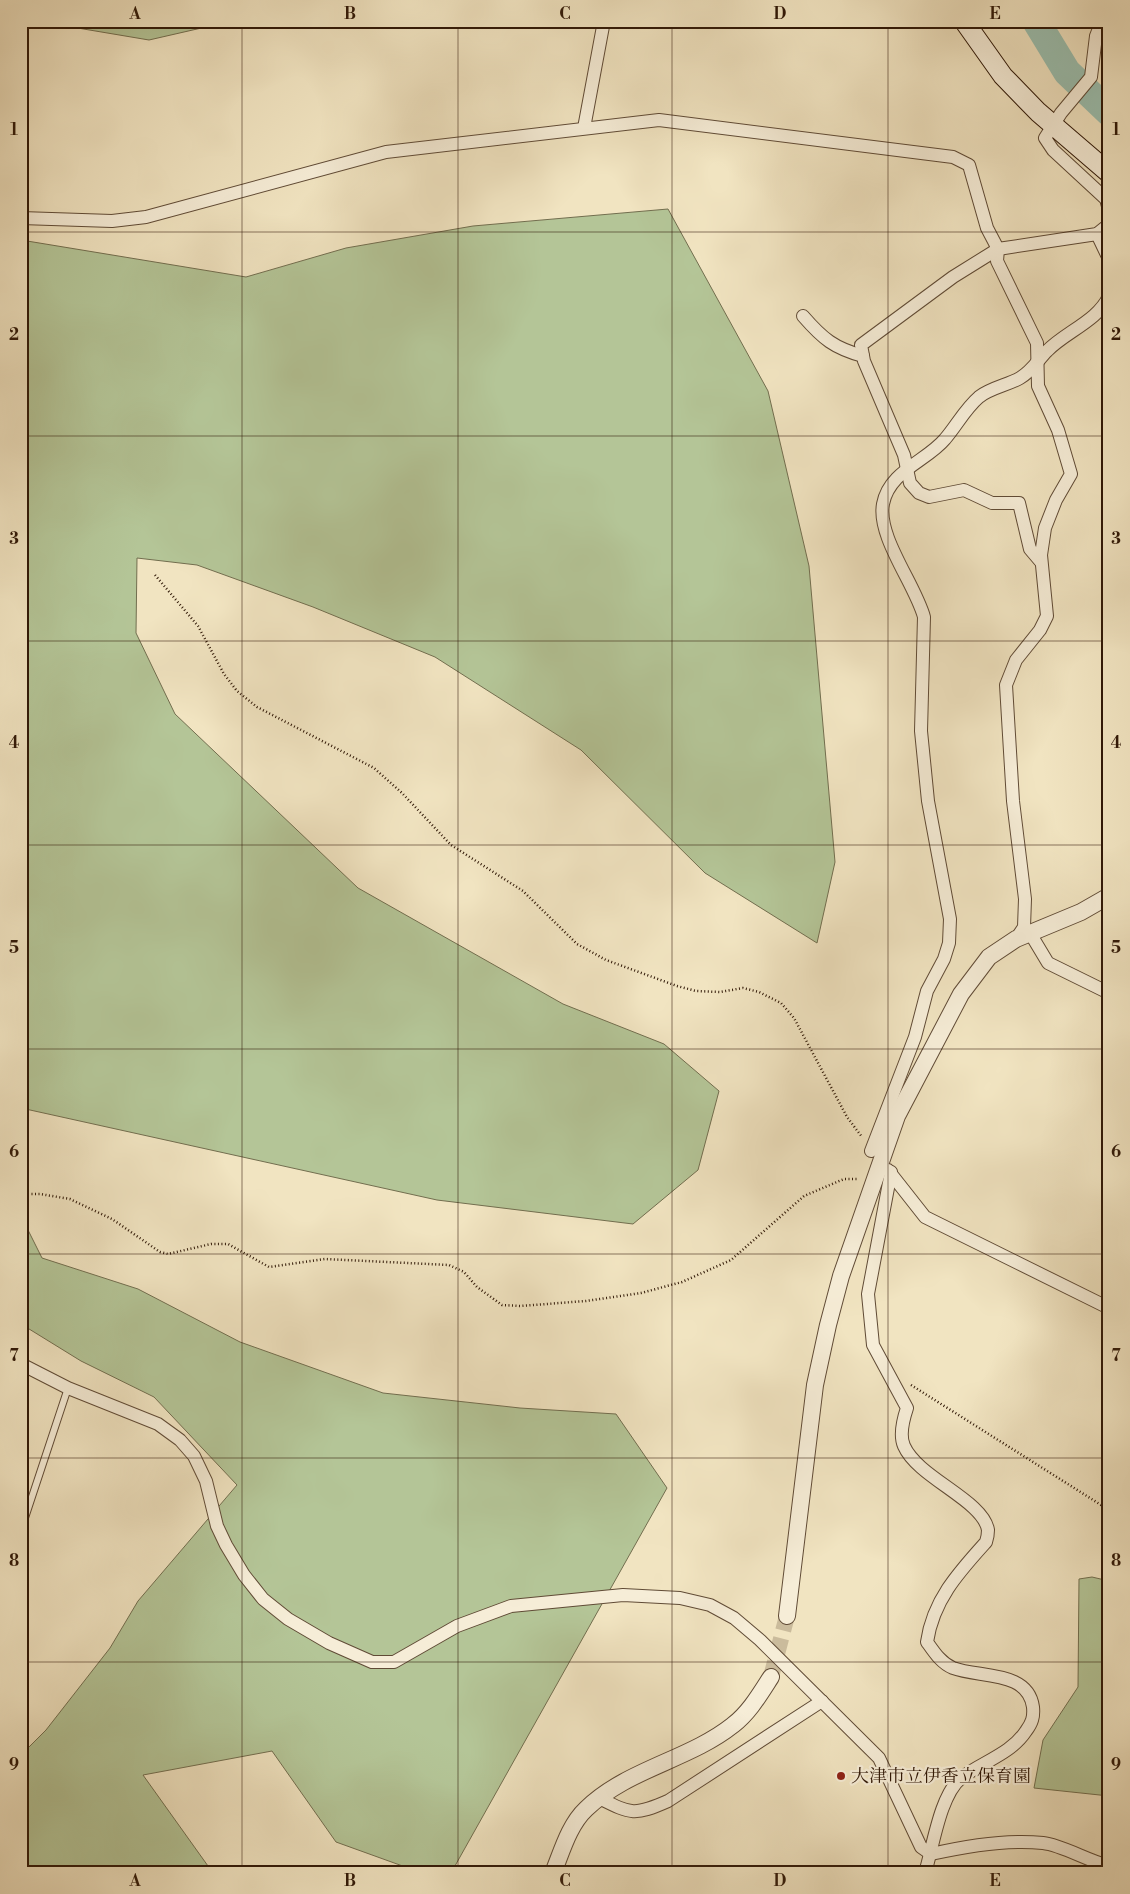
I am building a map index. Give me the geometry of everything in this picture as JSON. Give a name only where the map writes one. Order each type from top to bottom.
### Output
[{"type":"main road","points":[[964,21],[1003,76],[1056,119],[1109,173]]},
{"type":"street","points":[[584,128],[604,21]]},
{"type":"street","points":[[1102,21],[1096,36],[1091,78],[1056,119],[1045,138],[1053,150],[1106,199],[1109,210]]},
{"type":"street","points":[[21,218],[112,221],[146,218],[386,152],[659,120],[953,157],[969,165],[987,228],[998,249],[997,261],[1037,343],[1038,386],[1058,430],[1071,474],[1056,500],[1045,528],[1041,562],[1047,616],[1040,630],[1016,660],[1006,685],[1013,801],[1025,899],[1023,936],[1048,963],[1109,992]]},
{"type":"street","points":[[1041,562],[1030,549],[1019,503],[992,502],[964,490],[929,497],[918,492],[910,484],[905,470],[904,454],[863,356],[862,345],[953,277],[998,249],[1097,234],[1108,224]]},
{"type":"street","points":[[1097,234],[1109,258]]},
{"type":"street","points":[[925,1873],[944,1806],[954,1786],[962,1778],[996,1758],[1018,1741],[1032,1723],[1034,1712],[1032,1701],[1020,1684],[1010,1680],[954,1668],[942,1662],[926,1642],[929,1627],[940,1598],[986,1542],[988,1530],[980,1514],[922,1468],[904,1446],[901,1432],[906,1408],[873,1345],[868,1294],[881,1162],[927,991],[944,959],[949,943],[950,919],[928,801],[921,731],[924,617],[920,601],[893,550],[885,526],[883,504],[893,484],[905,470],[944,440],[980,396],[1022,377],[1037,364],[1046,351],[1099,311],[1109,296]]},
{"type":"street","points":[[803,316],[821,337],[841,350],[863,356]]},
{"type":"street","points":[[787,1616],[815,1385],[840,1276],[897,1116],[961,994],[989,957],[1023,936],[1081,912],[1109,896]]},
{"type":"street","points":[[881,1162],[925,1217],[1109,1308]]},
{"type":"street","points":[[21,1364],[68,1388],[158,1424],[180,1440],[194,1456],[206,1481],[217,1526],[226,1545],[253,1587],[263,1599],[288,1619],[351,1654],[372,1662],[394,1662],[457,1626],[511,1606],[623,1595],[680,1598],[710,1605],[734,1618],[879,1758],[921,1847],[931,1854],[953,1849],[1016,1842],[1044,1843],[1109,1866]]},
{"type":"street","points":[[553,1873],[574,1824],[599,1798],[634,1778],[696,1748],[734,1725],[754,1703],[771,1677]]},
{"type":"street","points":[[599,1798],[626,1811],[643,1812],[668,1801],[822,1701]]},
{"type":"lane","points":[[21,1530],[68,1388]]},
{"type":"path","points":[[155,575],[198,626],[224,674],[237,690],[257,707],[374,768],[402,793],[451,845],[523,891],[577,944],[606,960],[678,986],[696,991],[720,992],[743,988],[759,992],[781,1003],[794,1018],[847,1117],[881,1162]]},
{"type":"path","points":[[21,1194],[40,1194],[70,1199],[112,1219],[160,1252],[168,1254],[211,1244],[228,1244],[269,1267],[325,1258],[449,1265],[464,1272],[491,1299],[502,1305],[520,1306],[586,1302],[642,1293],[682,1282],[730,1260],[804,1196],[844,1179],[874,1178]]},
{"type":"path","points":[[885,1368],[1109,1510]]},
{"type":"green space","points":[[36,21],[232,21],[149,40]]},
{"type":"green space","points":[[668,209],[768,391],[809,566],[835,862],[817,943],[705,873],[581,750],[435,657],[313,607],[197,565],[137,558],[136,633],[175,714],[358,888],[563,1004],[664,1044],[719,1091],[698,1170],[633,1224],[437,1200],[21,1108],[21,240],[246,277],[346,248],[473,226]]},
{"type":"green space","points":[[21,1216],[42,1258],[138,1289],[240,1342],[383,1393],[520,1408],[616,1414],[667,1488],[451,1873],[422,1873],[336,1842],[272,1751],[143,1775],[213,1873],[21,1873],[21,1755],[46,1730],[110,1648],[138,1601],[237,1485],[154,1397],[81,1361],[21,1324]]},
{"type":"green space","points":[[1092,1577],[1109,1581],[1109,1796],[1034,1788],[1043,1740],[1078,1687],[1079,1579]]},
{"type":"waterway","points":[[1036,21],[1067,72],[1109,112]]},
{"type":"tunnel","points":[[771,1677],[787,1616]]},
{"type":"place","name":"大津市立伊香立保育園","points":[[841,1776]]}]
